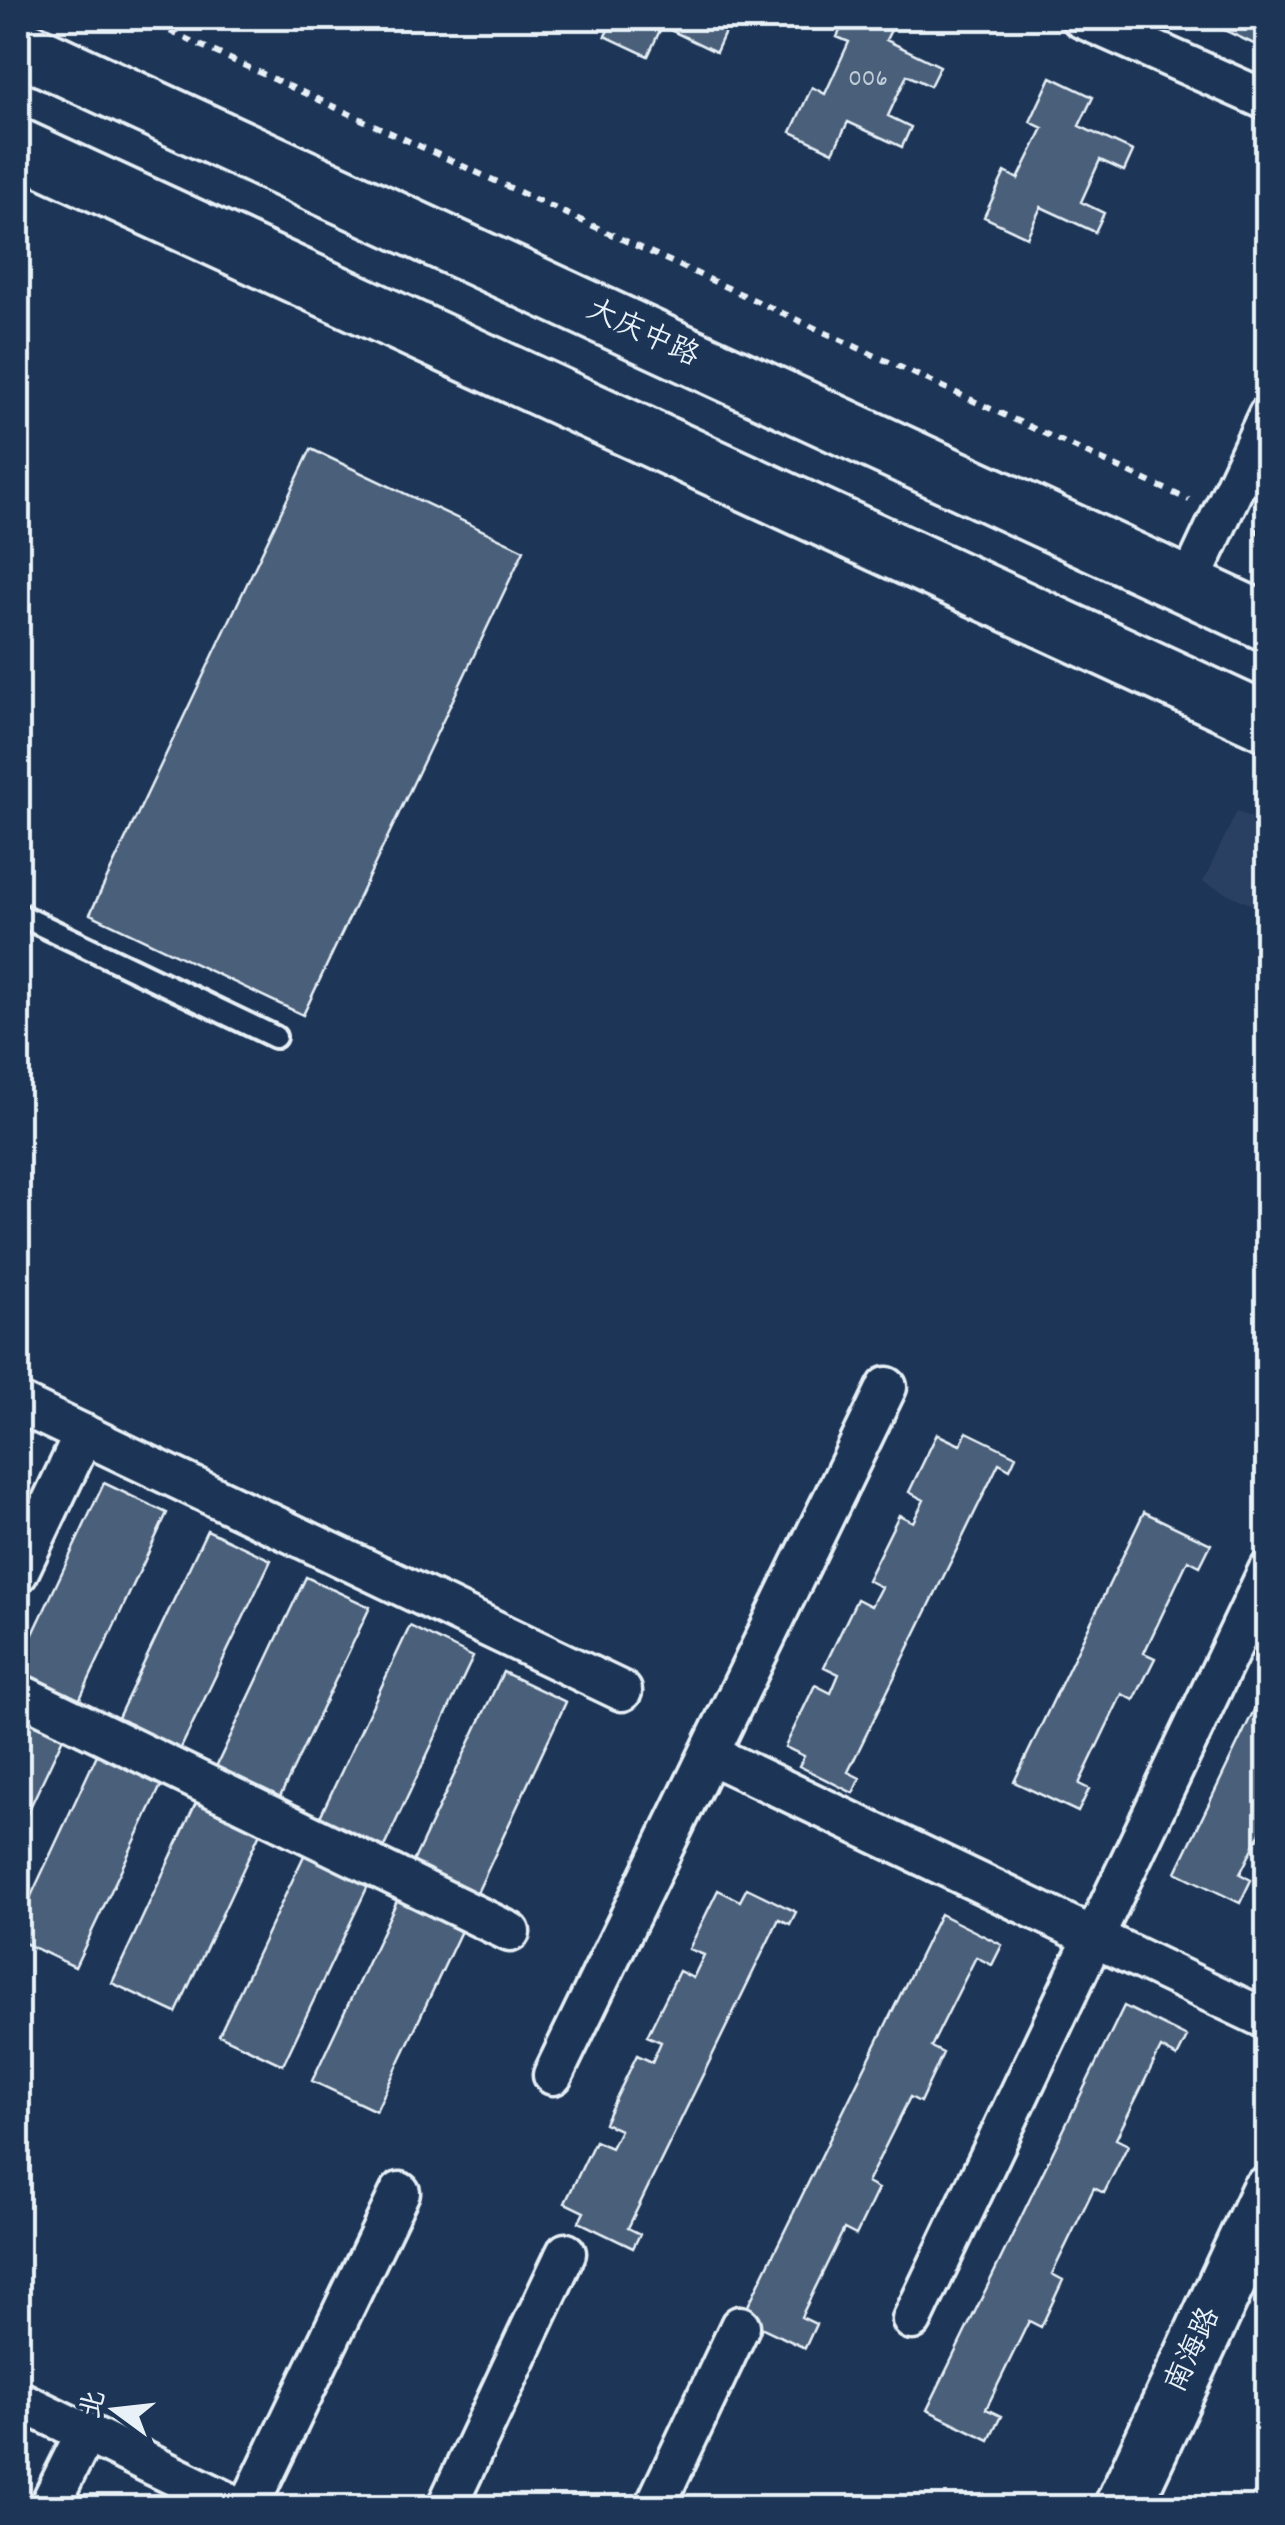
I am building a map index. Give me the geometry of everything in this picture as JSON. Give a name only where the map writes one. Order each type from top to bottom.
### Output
[{"type":"main road","name":"大庆中路","points":[[18,46],[1268,622]]},
{"type":"main road","points":[[18,147],[1268,723]]},
{"type":"main road","name":"南海路","points":[[1122,2508],[1268,2194]]},
{"type":"street","points":[[1081,18],[1268,101]]},
{"type":"street","points":[[1188,586],[1268,416]]},
{"type":"street","points":[[554,2075],[888,1387]]},
{"type":"street","points":[[18,1402],[622,1691]]},
{"type":"street","points":[[18,1572],[84,1434]]},
{"type":"street","points":[[912,2320],[1268,1571]]},
{"type":"street","points":[[18,1693],[510,1932]]},
{"type":"street","points":[[709,1754],[1268,2020]]},
{"type":"street","points":[[18,2400],[245,2508],[400,2192]]},
{"type":"street","points":[[446,2508],[566,2252]]},
{"type":"street","points":[[654,2508],[740,2326]]},
{"type":"street","points":[[48,2508],[86,2432]]},
{"type":"lane","points":[[18,914],[275,1037]]},
{"type":"path","points":[[141,18],[1268,536]]},
{"type":"shaded area","points":[[1237,811],[1267,825],[1267,912],[1203,882]]},
{"type":"building","points":[[614,18],[703,18],[702,21],[725,32],[716,52],[662,26],[648,56],[605,36]]},
{"type":"building","points":[[846,18],[897,18],[886,40],[940,66],[930,86],[907,75],[888,116],[911,127],[902,147],[848,122],[833,152],[791,132],[812,87],[825,94],[849,42],[837,37]]},
{"type":"building","points":[[1199,18],[1268,18],[1268,21],[1256,45]]},
{"type":"building","points":[[1051,77],[1093,97],[1079,126],[1133,151],[1124,171],[1100,160],[1081,202],[1104,213],[1095,232],[1041,207],[1027,237],[984,217],[1005,172],[1018,179],[1043,128],[1030,122]]},
{"type":"building","points":[[311,449],[524,550],[303,1015],[90,914]]},
{"type":"building","points":[[967,1432],[1016,1456],[1010,1469],[999,1463],[848,1772],[860,1778],[853,1793],[799,1766],[804,1756],[785,1747],[815,1685],[831,1693],[839,1674],[824,1667],[857,1599],[871,1606],[881,1587],[867,1580],[899,1515],[913,1522],[924,1500],[909,1492],[937,1434],[960,1445]]},
{"type":"building","points":[[104,1483],[167,1513],[77,1705],[18,1677],[18,1666]]},
{"type":"building","points":[[1144,1512],[1211,1544],[1200,1566],[1188,1560],[1144,1653],[1155,1658],[1134,1700],[1122,1694],[1079,1784],[1089,1789],[1078,1812],[1014,1782]]},
{"type":"building","points":[[207,1530],[271,1560],[179,1752],[116,1722]]},
{"type":"building","points":[[306,1577],[370,1607],[279,1799],[215,1769]]},
{"type":"building","points":[[410,1626],[473,1657],[383,1849],[319,1819]]},
{"type":"building","points":[[503,1672],[566,1702],[476,1895],[412,1864]]},
{"type":"building","points":[[1268,1681],[1268,1818],[1240,1874],[1251,1880],[1240,1903],[1176,1872]]},
{"type":"building","points":[[18,1703],[68,1727],[18,1833]]},
{"type":"building","points":[[102,1744],[166,1775],[75,1967],[18,1940],[18,1924]]},
{"type":"building","points":[[202,1790],[266,1820],[176,2013],[112,1983]]},
{"type":"building","points":[[310,1843],[374,1873],[283,2065],[219,2035]]},
{"type":"building","points":[[403,1888],[467,1918],[376,2111],[312,2081]]},
{"type":"building","points":[[747,1888],[796,1912],[790,1924],[779,1919],[628,2228],[640,2234],[633,2248],[579,2222],[584,2212],[565,2203],[595,2141],[611,2148],[620,2130],[604,2123],[637,2055],[652,2062],[661,2042],[647,2036],[679,1971],[693,1978],[704,1955],[689,1949],[718,1890],[740,1901]]},
{"type":"building","points":[[940,1914],[1002,1945],[992,1965],[976,1957],[931,2047],[943,2053],[920,2102],[910,2097],[867,2183],[878,2189],[856,2235],[844,2229],[801,2317],[816,2324],[805,2348],[742,2318]]},
{"type":"building","points":[[1124,2006],[1187,2037],[1177,2057],[1161,2048],[1116,2139],[1128,2145],[1104,2193],[1094,2188],[1052,2274],[1063,2280],[1041,2327],[1029,2321],[986,2409],[1001,2416],[989,2440],[927,2410]]}]
